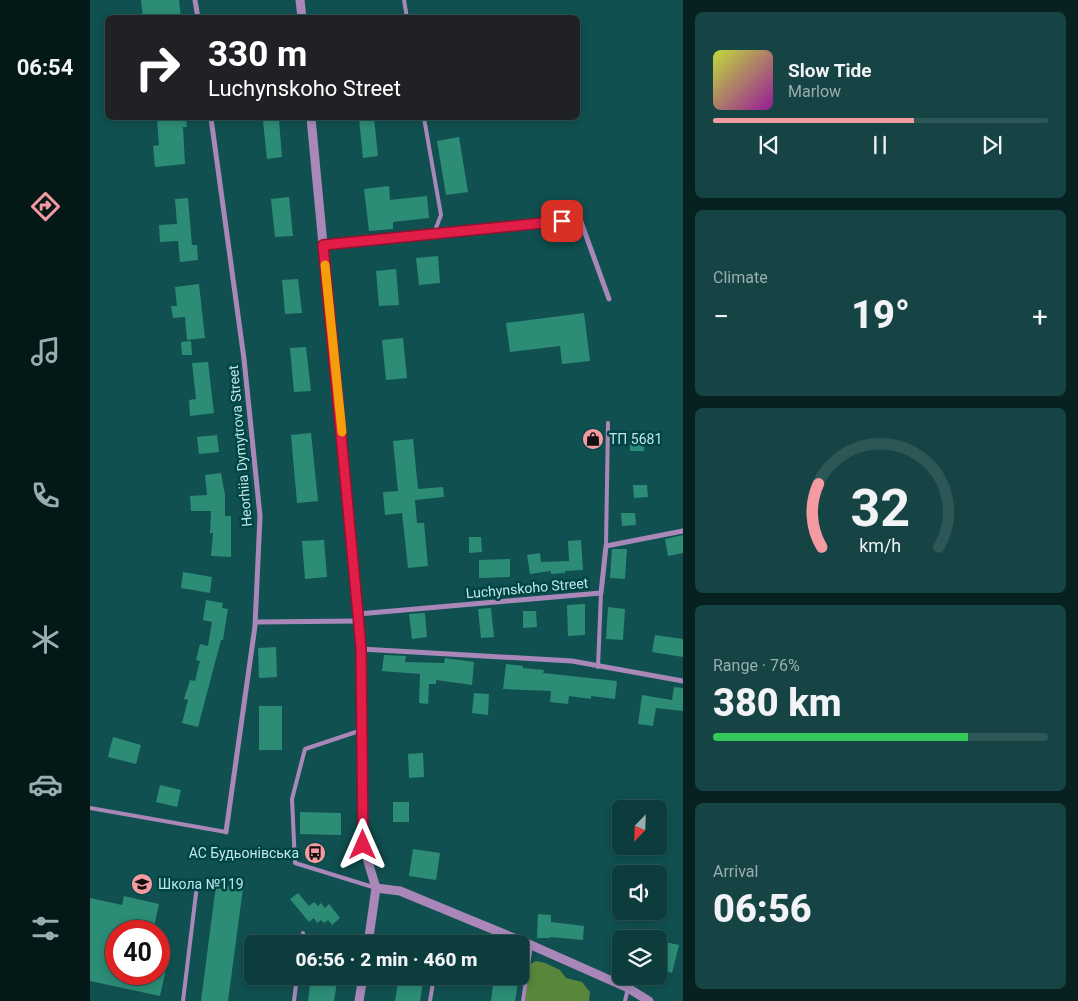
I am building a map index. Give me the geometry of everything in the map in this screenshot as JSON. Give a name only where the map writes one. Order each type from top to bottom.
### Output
[{"type":"street","points":[[195,0],[198,15]]},
{"type":"street","points":[[300,0],[302,15]]},
{"type":"street","name":"Heorhiia Dymytrova Street","points":[[211,120],[244,359],[260,516],[256,622],[226,832]]},
{"type":"street","points":[[311,120],[361,649],[363,845],[376,888],[369,935]]},
{"type":"street","points":[[323,245],[580,219],[610,299]]},
{"type":"street","points":[[606,546],[683,531]]},
{"type":"street","name":"Luchynskoho Street","points":[[256,622],[358,617],[601,593],[606,546]]},
{"type":"street","points":[[361,649],[572,661],[683,682]]},
{"type":"street","points":[[376,888],[400,891],[531,945],[628,988],[649,1001]]},
{"type":"street","points":[[359,1001],[362,985]]},
{"type":"lane","points":[[404,0],[406,15]]},
{"type":"lane","points":[[424,120],[441,215],[434,233]]},
{"type":"lane","points":[[606,546],[608,423]]},
{"type":"lane","points":[[598,667],[601,593]]},
{"type":"lane","points":[[362,730],[305,749],[292,799],[294,862],[376,888]]},
{"type":"lane","points":[[90,808],[226,832]]},
{"type":"lane","points":[[183,1001],[197,885]]},
{"type":"lane","points":[[523,1001],[531,945]]},
{"type":"lane","points":[[294,1001],[296,985]]},
{"type":"lane","points":[[430,1001],[433,985]]},
{"type":"lane","points":[[626,1001],[628,988]]},
{"type":"green space","points":[[536,961],[545,963],[560,970],[566,978],[582,982],[590,992],[589,1001],[525,1001],[527,985],[529,985],[530,964]]},
{"type":"building","points":[[141,0],[179,0],[181,15],[143,15]]},
{"type":"building","points":[[157,120],[186,120],[187,127],[183,127],[185,164],[155,167],[153,146],[159,145]]},
{"type":"building","points":[[279,120],[282,157],[267,159],[263,121]]},
{"type":"building","points":[[359,120],[374,120],[378,156],[363,158]]},
{"type":"building","points":[[459,137],[468,192],[446,195],[437,141]]},
{"type":"building","points":[[389,186],[390,200],[427,196],[429,218],[393,222],[393,229],[369,231],[364,189]]},
{"type":"building","points":[[289,197],[293,236],[275,237],[271,199]]},
{"type":"building","points":[[188,198],[192,245],[197,245],[198,260],[180,262],[178,241],[160,242],[159,225],[177,224],[175,199]]},
{"type":"building","points":[[438,256],[440,283],[419,285],[416,258]]},
{"type":"building","points":[[396,269],[399,305],[379,306],[376,271]]},
{"type":"building","points":[[298,279],[302,313],[285,314],[282,280]]},
{"type":"building","points":[[199,284],[205,338],[187,340],[185,317],[173,318],[171,306],[177,306],[175,287]]},
{"type":"building","points":[[584,313],[590,361],[562,364],[560,346],[510,352],[506,323]]},
{"type":"building","points":[[403,338],[407,378],[386,380],[382,340]]},
{"type":"building","points":[[191,341],[192,355],[182,355],[181,342]]},
{"type":"building","points":[[306,347],[311,391],[294,392],[290,348]]},
{"type":"building","points":[[208,362],[214,413],[190,416],[189,400],[196,399],[192,363]]},
{"type":"building","points":[[311,433],[318,501],[297,503],[291,435]]},
{"type":"building","points":[[217,435],[219,452],[199,454],[197,437]]},
{"type":"building","points":[[644,438],[644,451],[630,451],[630,439]]},
{"type":"building","points":[[413,439],[418,489],[443,487],[444,497],[415,500],[417,523],[424,523],[428,566],[408,568],[402,513],[385,515],[383,492],[398,491],[393,441]]},
{"type":"building","points":[[221,473],[225,495],[225,516],[231,516],[231,557],[211,556],[213,533],[210,533],[211,511],[191,511],[190,496],[207,495],[205,475]]},
{"type":"building","points":[[633,485],[647,485],[648,497],[634,498]]},
{"type":"building","points":[[621,513],[635,513],[636,525],[622,526]]},
{"type":"building","points":[[683,535],[683,553],[668,556],[665,539]]},
{"type":"building","points":[[469,537],[481,537],[482,552],[469,553]]},
{"type":"building","points":[[324,540],[327,577],[305,579],[302,541]]},
{"type":"building","points":[[581,540],[583,570],[565,571],[565,573],[551,574],[551,571],[530,574],[527,555],[540,553],[541,562],[569,561],[568,541]]},
{"type":"building","points":[[612,549],[627,549],[625,579],[610,578]]},
{"type":"building","points":[[510,559],[510,577],[479,578],[479,560]]},
{"type":"building","points":[[183,572],[212,577],[210,593],[181,588]]},
{"type":"building","points":[[206,600],[223,603],[222,608],[228,609],[223,640],[221,640],[198,727],[182,723],[188,700],[184,699],[190,680],[195,681],[200,661],[196,660],[200,644],[208,646],[212,622],[203,620]]},
{"type":"building","points":[[585,604],[585,635],[568,636],[567,605]]},
{"type":"building","points":[[608,607],[625,609],[623,640],[606,639]]},
{"type":"building","points":[[491,608],[494,637],[481,638],[478,609]]},
{"type":"building","points":[[523,611],[536,611],[537,627],[523,628]]},
{"type":"building","points":[[425,613],[427,637],[412,639],[409,614]]},
{"type":"building","points":[[655,635],[683,639],[683,657],[652,652]]},
{"type":"building","points":[[276,647],[277,677],[259,678],[258,648]]},
{"type":"building","points":[[384,655],[406,656],[405,662],[444,663],[445,658],[474,662],[472,685],[436,680],[436,684],[429,684],[428,704],[419,703],[420,674],[382,671]]},
{"type":"building","points":[[506,664],[544,670],[543,673],[617,681],[615,699],[591,696],[591,699],[569,696],[568,704],[550,702],[551,691],[503,689]]},
{"type":"building","points":[[674,687],[683,688],[683,711],[656,708],[653,726],[638,724],[642,695],[672,700]]},
{"type":"building","points":[[474,693],[489,694],[488,715],[472,713]]},
{"type":"building","points":[[259,706],[282,706],[282,750],[259,750]]},
{"type":"building","points":[[113,737],[141,745],[136,764],[108,757]]},
{"type":"building","points":[[423,753],[424,777],[409,778],[408,754]]},
{"type":"building","points":[[160,785],[181,790],[177,807],[156,802]]},
{"type":"building","points":[[393,802],[409,802],[409,822],[393,822]]},
{"type":"building","points":[[300,812],[341,813],[341,835],[300,834]]},
{"type":"building","points":[[413,849],[440,853],[436,880],[409,876]]},
{"type":"building","points":[[216,885],[243,888],[228,1001],[201,1001]]},
{"type":"building","points":[[298,893],[309,906],[314,902],[318,906],[321,903],[325,908],[329,904],[340,918],[332,925],[328,920],[324,923],[321,920],[317,923],[314,918],[309,922],[290,899]]},
{"type":"building","points":[[124,896],[159,904],[155,920],[105,920],[105,984],[90,981],[90,898],[122,905]]},
{"type":"building","points":[[538,914],[551,915],[551,922],[584,926],[583,940],[550,937],[537,938]]},
{"type":"building","points":[[667,942],[679,945],[672,973],[667,971]]},
{"type":"building","points":[[109,985],[162,985],[160,996]]},
{"type":"building","points":[[310,985],[337,985],[334,1001],[308,1001]]},
{"type":"building","points":[[398,985],[423,985],[420,1001],[395,1001]]},
{"type":"building","points":[[493,985],[518,985],[515,1001],[491,1001]]},
{"type":"slow traffic","points":[[325,265],[342,432]]},
{"type":"place","name":"ТП 5681","points":[[593,439]]},
{"type":"place","name":"АС Будьонівська","points":[[315,853]]},
{"type":"place","name":"Школа №119","points":[[142,884]]},
{"type":"route","points":[[363,845],[361,649],[351,522],[323,245],[562,221]]}]
